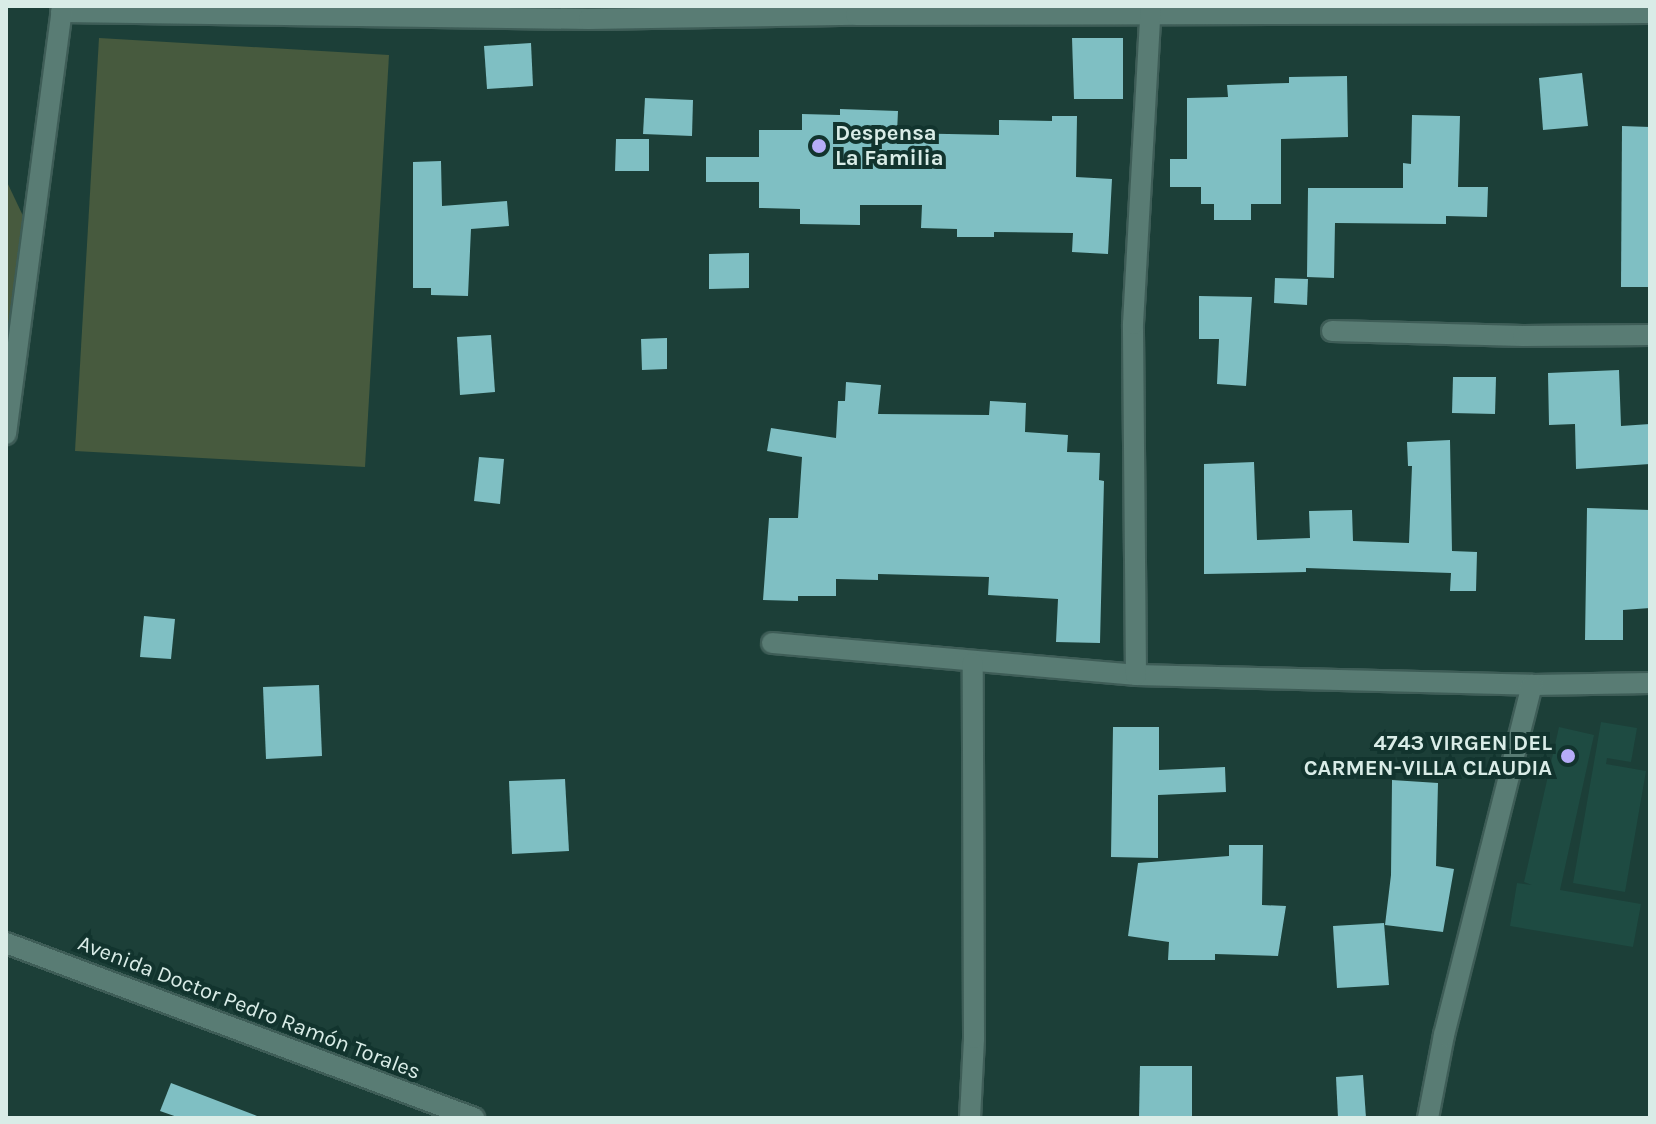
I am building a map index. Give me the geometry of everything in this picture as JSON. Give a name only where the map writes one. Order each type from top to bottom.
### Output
[{"type":"street","points":[[6,434],[62,9],[1650,13]]},
{"type":"street","points":[[1136,675],[1133,324],[1151,10]]},
{"type":"street","points":[[1332,331],[1523,336],[1650,335]]},
{"type":"street","points":[[772,643],[1136,675],[1532,685],[1650,683]]},
{"type":"street","points":[[970,1118],[974,1038],[973,663]]},
{"type":"street","points":[[1428,1118],[1444,1035],[1532,685]]},
{"type":"street","name":"Avenida Doctor Pedro Ramón Torales","points":[[6,943],[474,1118]]},
{"type":"shaded area","points":[[99,38],[389,55],[365,467],[75,451]]},
{"type":"shaded area","points":[[6,180],[33,237],[6,425]]},
{"type":"shaded area","points":[[1601,722],[1637,728],[1631,762],[1607,758],[1606,764],[1646,771],[1625,892],[1573,883]]},
{"type":"shaded area","points":[[1559,727],[1594,735],[1560,890],[1641,904],[1633,947],[1510,926],[1517,883],[1532,885],[1524,882]]},
{"type":"building","points":[[1072,38],[1123,38],[1123,99],[1074,99]]},
{"type":"building","points":[[531,43],[533,86],[487,89],[484,46]]},
{"type":"building","points":[[1582,73],[1588,126],[1543,130],[1539,78]]},
{"type":"building","points":[[1347,76],[1348,137],[1281,139],[1281,204],[1251,204],[1251,220],[1214,220],[1214,204],[1201,204],[1201,187],[1170,187],[1170,159],[1187,159],[1187,98],[1228,97],[1227,85],[1289,83],[1289,77]]},
{"type":"building","points":[[645,98],[693,100],[692,136],[643,134]]},
{"type":"building","points":[[840,109],[898,111],[897,133],[999,135],[999,120],[1052,121],[1052,116],[1077,116],[1076,177],[1112,179],[1108,254],[1072,252],[1073,233],[994,232],[994,237],[957,237],[957,229],[921,228],[922,205],[860,205],[860,225],[800,224],[800,209],[759,208],[759,182],[706,182],[706,157],[759,157],[759,130],[802,130],[802,114],[840,115]]},
{"type":"building","points":[[1412,115],[1460,116],[1458,187],[1488,187],[1487,217],[1446,216],[1446,224],[1335,223],[1334,278],[1307,277],[1308,188],[1403,188],[1403,163],[1411,164]]},
{"type":"building","points":[[1622,126],[1650,127],[1650,287],[1621,287]]},
{"type":"building","points":[[616,139],[649,139],[649,171],[615,171]]},
{"type":"building","points":[[441,161],[442,206],[507,201],[509,226],[471,229],[468,296],[431,295],[431,288],[413,288],[413,162]]},
{"type":"building","points":[[749,253],[749,288],[709,289],[709,254]]},
{"type":"building","points":[[1275,278],[1308,279],[1307,305],[1274,303]]},
{"type":"building","points":[[1199,296],[1252,297],[1246,386],[1217,384],[1219,339],[1199,339]]},
{"type":"building","points":[[491,335],[495,392],[460,395],[457,337]]},
{"type":"building","points":[[667,338],[667,369],[642,370],[641,339]]},
{"type":"building","points":[[1619,370],[1621,426],[1650,424],[1650,464],[1576,469],[1575,424],[1549,425],[1548,373]]},
{"type":"building","points":[[1453,377],[1496,377],[1495,414],[1452,413]]},
{"type":"building","points":[[846,382],[881,385],[878,414],[989,415],[990,401],[1026,403],[1025,432],[1068,435],[1067,452],[1100,453],[1099,480],[1104,481],[1100,643],[1056,642],[1058,599],[988,595],[989,577],[878,574],[878,580],[836,579],[836,596],[798,596],[798,601],[763,600],[769,518],[798,518],[802,457],[767,451],[771,428],[836,438],[838,401],[845,401]]},
{"type":"building","points":[[1450,440],[1452,551],[1477,552],[1476,591],[1450,591],[1451,573],[1306,568],[1306,572],[1204,574],[1204,464],[1254,462],[1257,540],[1310,538],[1309,511],[1352,510],[1353,541],[1409,543],[1412,466],[1408,466],[1407,442]]},
{"type":"building","points":[[479,457],[504,459],[500,504],[474,501]]},
{"type":"building","points":[[1587,508],[1650,510],[1650,608],[1623,610],[1623,640],[1585,640]]},
{"type":"building","points":[[144,616],[175,619],[171,659],[140,657]]},
{"type":"building","points":[[319,685],[322,756],[266,759],[263,687]]},
{"type":"building","points":[[1113,727],[1159,727],[1159,770],[1225,767],[1226,792],[1158,795],[1158,858],[1111,857]]},
{"type":"building","points":[[565,779],[569,851],[512,854],[509,781]]},
{"type":"building","points":[[1392,780],[1438,783],[1436,866],[1454,869],[1443,932],[1385,925],[1391,875]]},
{"type":"building","points":[[1229,845],[1263,845],[1262,905],[1286,906],[1278,956],[1215,954],[1215,960],[1168,960],[1169,942],[1128,936],[1138,863],[1229,856]]},
{"type":"building","points":[[1384,923],[1389,985],[1337,988],[1333,926]]},
{"type":"building","points":[[1140,1066],[1192,1066],[1192,1118],[1139,1118]]},
{"type":"building","points":[[1363,1075],[1366,1118],[1338,1118],[1336,1077]]},
{"type":"building","points":[[171,1083],[257,1118],[180,1118],[160,1111]]},
{"type":"place","name":"Despensa La Familia","points":[[819,146]]},
{"type":"place","name":"4743 VIRGEN DEL CARMEN-VILLA CLAUDIA","points":[[1568,756]]}]
